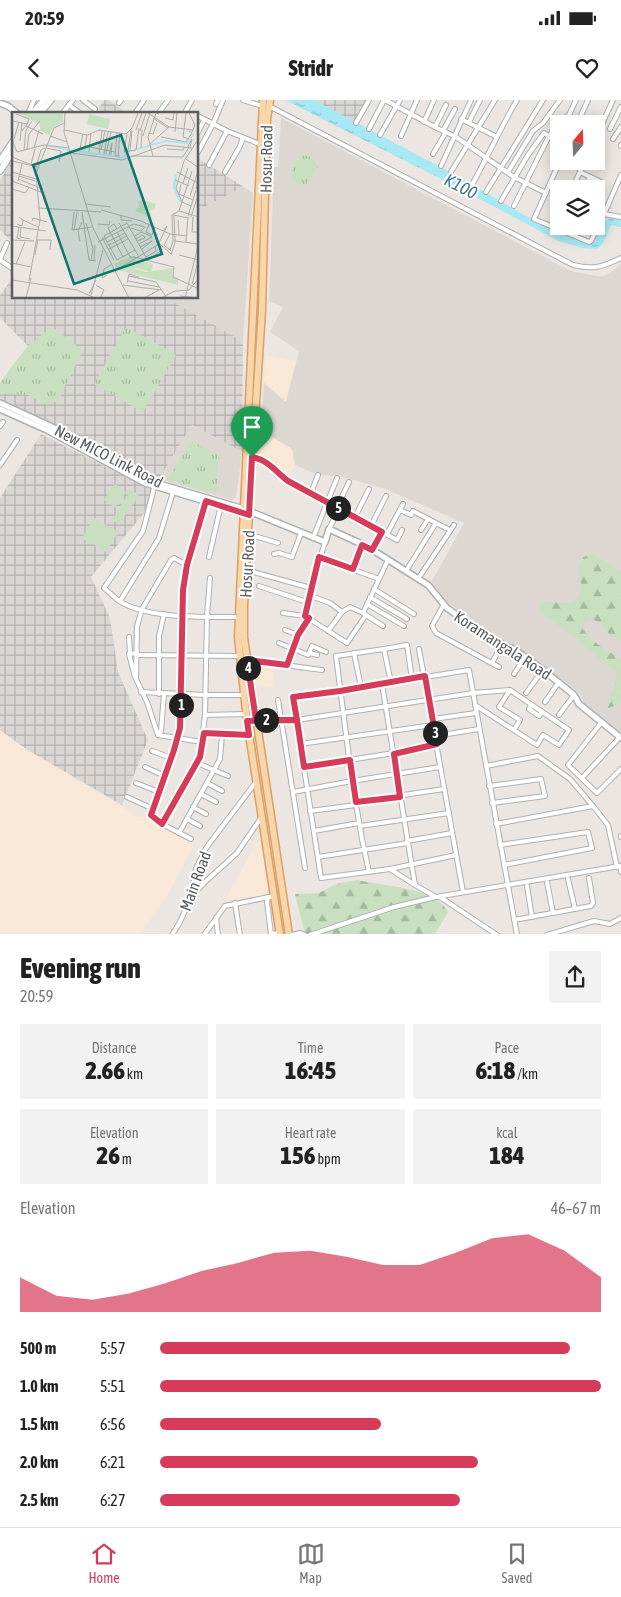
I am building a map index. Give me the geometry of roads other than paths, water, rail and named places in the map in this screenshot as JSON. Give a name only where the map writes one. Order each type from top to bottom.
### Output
[{"type":"main road","points":[[34,112],[44,100]]},
{"type":"main road","points":[[41,112],[50,100]]},
{"type":"main road","name":"Hosur Road","points":[[266,103],[262,145],[246,512],[238,617],[246,718],[262,816],[271,897],[275,905],[280,934]]},
{"type":"main road","name":"Hosur Road","points":[[266,103],[262,310],[252,457],[246,512],[248,534],[244,633],[283,904],[290,934]]},
{"type":"main road","points":[[0,161],[12,143]]},
{"type":"main road","points":[[0,171],[4,155]]},
{"type":"main road","points":[[275,905],[283,904]]},
{"type":"street","points":[[29,112],[34,100]]},
{"type":"street","points":[[64,112],[73,100]]},
{"type":"street","points":[[83,100],[95,109]]},
{"type":"street","points":[[136,112],[144,100]]},
{"type":"street","points":[[159,112],[168,100]]},
{"type":"street","points":[[185,112],[192,100]]},
{"type":"street","points":[[199,150],[223,100]]},
{"type":"street","points":[[243,100],[266,103],[573,265],[588,269],[603,267],[621,258]]},
{"type":"street","points":[[356,123],[369,100]]},
{"type":"street","points":[[369,129],[385,100],[434,128],[445,131],[468,144],[514,177],[546,193]]},
{"type":"street","points":[[380,135],[400,100]]},
{"type":"street","points":[[401,136],[417,100]]},
{"type":"street","points":[[424,122],[434,100]]},
{"type":"street","points":[[441,166],[470,100]]},
{"type":"street","points":[[469,122],[480,100]]},
{"type":"street","points":[[451,172],[495,100]]},
{"type":"street","points":[[472,183],[517,100]]},
{"type":"street","points":[[486,192],[543,100]]},
{"type":"street","points":[[508,172],[533,132],[560,100]]},
{"type":"street","points":[[514,206],[549,136],[560,122],[569,115],[576,100]]},
{"type":"street","points":[[582,115],[588,100]]},
{"type":"street","points":[[605,117],[613,100]]},
{"type":"street","points":[[0,103],[16,112]]},
{"type":"street","points":[[69,105],[78,112]]},
{"type":"street","points":[[434,128],[446,105]]},
{"type":"street","points":[[610,129],[621,106]]},
{"type":"street","points":[[433,154],[455,109]]},
{"type":"street","points":[[199,117],[227,131],[262,145]]},
{"type":"street","points":[[461,119],[497,137]]},
{"type":"street","points":[[199,130],[204,120]]},
{"type":"street","points":[[614,139],[621,127]]},
{"type":"street","points":[[209,165],[227,131]]},
{"type":"street","points":[[500,201],[539,138],[544,133],[549,136]]},
{"type":"street","points":[[225,172],[243,138]]},
{"type":"street","points":[[550,225],[534,219],[556,170]]},
{"type":"street","points":[[576,180],[580,172],[597,180]]},
{"type":"street","points":[[605,211],[614,187],[621,175]]},
{"type":"street","points":[[588,180],[590,176]]},
{"type":"street","points":[[605,214],[621,217]]},
{"type":"street","points":[[575,235],[589,242],[594,235]]},
{"type":"street","points":[[7,242],[0,260],[12,268]]},
{"type":"street","name":"New MICO Link Road","points":[[0,402],[50,426],[155,485]]},
{"type":"street","name":"New MICO Link Road","points":[[0,409],[47,430],[155,485],[246,512]]},
{"type":"street","points":[[0,465],[17,440]]},
{"type":"street","points":[[252,457],[267,462],[275,472],[288,481],[397,540],[402,530]]},
{"type":"street","points":[[311,494],[318,474]]},
{"type":"street","points":[[313,538],[338,478]]},
{"type":"street","points":[[287,665],[307,617],[307,602],[311,596],[310,588],[319,557],[349,482]]},
{"type":"street","points":[[155,485],[143,531],[104,588],[120,601],[164,614],[238,617]]},
{"type":"street","points":[[356,517],[369,489]]},
{"type":"street","points":[[120,601],[159,538],[174,490]]},
{"type":"street","name":"New MICO Link Road","points":[[174,490],[246,512]]},
{"type":"street","points":[[371,526],[386,496]]},
{"type":"street","points":[[191,839],[162,824],[151,815],[172,758],[180,728],[183,590],[187,565],[206,501]]},
{"type":"street","points":[[372,550],[404,504]]},
{"type":"street","points":[[209,557],[221,505]]},
{"type":"street","points":[[400,510],[411,515],[413,511],[450,530]]},
{"type":"street","points":[[246,512],[325,542]]},
{"type":"street","points":[[420,530],[428,518]]},
{"type":"street","points":[[406,572],[436,523]]},
{"type":"street","points":[[418,579],[454,525]]},
{"type":"street","name":"Koramangala Road","points":[[329,529],[372,550],[428,585],[444,604],[489,638],[514,650],[544,670],[574,695],[578,704],[620,737]]},
{"type":"street","points":[[274,554],[279,553],[292,557],[301,533]]},
{"type":"street","points":[[248,534],[278,543]]},
{"type":"street","points":[[353,569],[362,545]]},
{"type":"street","points":[[319,557],[379,579]]},
{"type":"street","points":[[136,679],[137,626],[142,609],[171,560],[174,558],[187,565]]},
{"type":"street","points":[[283,612],[307,617],[347,643],[364,614],[388,560]]},
{"type":"street","points":[[246,570],[310,588]]},
{"type":"street","points":[[162,824],[200,757],[204,733],[207,616],[210,578]]},
{"type":"street","points":[[259,586],[307,602]]},
{"type":"street","points":[[374,589],[414,614]]},
{"type":"street","points":[[311,596],[330,603],[342,612]]},
{"type":"street","points":[[370,597],[407,619]]},
{"type":"street","points":[[367,604],[404,626]]},
{"type":"street","points":[[444,604],[432,626],[436,633],[499,666]]},
{"type":"street","points":[[328,631],[342,612],[350,607],[383,626]]},
{"type":"street","points":[[158,735],[162,731],[159,636],[164,614]]},
{"type":"street","points":[[285,630],[298,635]]},
{"type":"street","points":[[129,637],[130,654],[128,654],[130,664],[147,702],[158,735]]},
{"type":"street","points":[[279,643],[308,655],[312,646],[326,652]]},
{"type":"street","points":[[492,663],[502,644]]},
{"type":"street","points":[[369,872],[352,781],[336,656],[407,646],[412,679]]},
{"type":"street","points":[[384,648],[391,683]]},
{"type":"street","points":[[418,649],[434,724],[463,892]]},
{"type":"street","points":[[309,652],[317,656]]},
{"type":"street","points":[[354,653],[361,687]]},
{"type":"street","points":[[130,654],[240,656]]},
{"type":"street","points":[[514,674],[525,657]]},
{"type":"street","points":[[247,660],[322,670]]},
{"type":"street","points":[[456,855],[390,869],[321,878],[293,697],[469,670],[517,934]]},
{"type":"street","points":[[526,693],[544,670]]},
{"type":"street","points":[[545,702],[559,682]]},
{"type":"street","points":[[382,684],[407,842],[416,885]]},
{"type":"street","points":[[205,715],[256,720],[297,720],[429,699],[510,690],[569,730],[559,745],[543,735],[537,745],[475,705]]},
{"type":"street","points":[[510,690],[499,707],[520,720],[514,730]]},
{"type":"street","points":[[141,692],[244,695]]},
{"type":"street","points":[[559,715],[574,695]]},
{"type":"street","points":[[278,700],[305,868]]},
{"type":"street","points":[[432,719],[476,713]]},
{"type":"street","points":[[601,723],[568,765],[597,793],[621,769]]},
{"type":"street","points":[[300,744],[434,724]]},
{"type":"street","points":[[435,736],[479,729]]},
{"type":"street","points":[[204,733],[249,735]]},
{"type":"street","points":[[179,833],[220,759],[222,734]]},
{"type":"street","points":[[158,735],[202,742]]},
{"type":"street","points":[[582,778],[620,737]]},
{"type":"street","points":[[304,767],[394,754],[437,744]]},
{"type":"street","points":[[152,751],[172,758]]},
{"type":"street","points":[[486,766],[538,756],[570,779],[608,825],[618,867],[620,866],[621,872]]},
{"type":"street","points":[[197,764],[228,776]]},
{"type":"street","points":[[293,792],[440,767]]},
{"type":"street","points":[[145,768],[165,776]]},
{"type":"street","points":[[617,773],[621,777]]},
{"type":"street","points":[[489,786],[541,779],[545,796],[492,803]]},
{"type":"street","name":"Main Road","points":[[172,934],[180,922],[191,897],[196,869],[206,848],[256,782]]},
{"type":"street","points":[[136,783],[159,792]]},
{"type":"street","points":[[207,783],[222,791]]},
{"type":"street","points":[[310,811],[444,789]]},
{"type":"street","points":[[201,794],[216,802]]},
{"type":"street","points":[[127,797],[153,809]]},
{"type":"street","points":[[496,824],[593,806]]},
{"type":"street","points":[[194,807],[206,814]]},
{"type":"street","points":[[314,831],[449,813]]},
{"type":"street","points":[[191,897],[237,854],[262,816]]},
{"type":"street","points":[[186,819],[200,826]]},
{"type":"street","points":[[500,845],[588,832],[592,848],[504,865]]},
{"type":"street","points":[[318,856],[364,850],[452,833]]},
{"type":"street","points":[[310,934],[394,908],[438,897],[618,867]]},
{"type":"street","points":[[390,869],[497,934]]},
{"type":"street","points":[[514,920],[593,905],[588,878]]},
{"type":"street","points":[[568,879],[574,909]]},
{"type":"street","points":[[547,882],[553,913]]},
{"type":"street","points":[[527,886],[532,917]]},
{"type":"street","points":[[204,934],[225,906],[271,897]]},
{"type":"street","points":[[271,897],[266,902],[271,934],[280,934]]},
{"type":"street","points":[[234,903],[240,934]]},
{"type":"street","points":[[216,918],[218,934]]},
{"type":"street","points":[[547,934],[594,920],[610,924],[621,918]]},
{"type":"street","points":[[290,934],[306,934]]},
{"type":"water","name":"K100","points":[[285,100],[314,100],[459,177],[526,216],[550,226],[550,235],[571,235],[590,243],[594,235],[605,235],[605,220],[621,218],[621,227],[611,225],[603,243],[598,249],[582,248],[559,241]]}]
